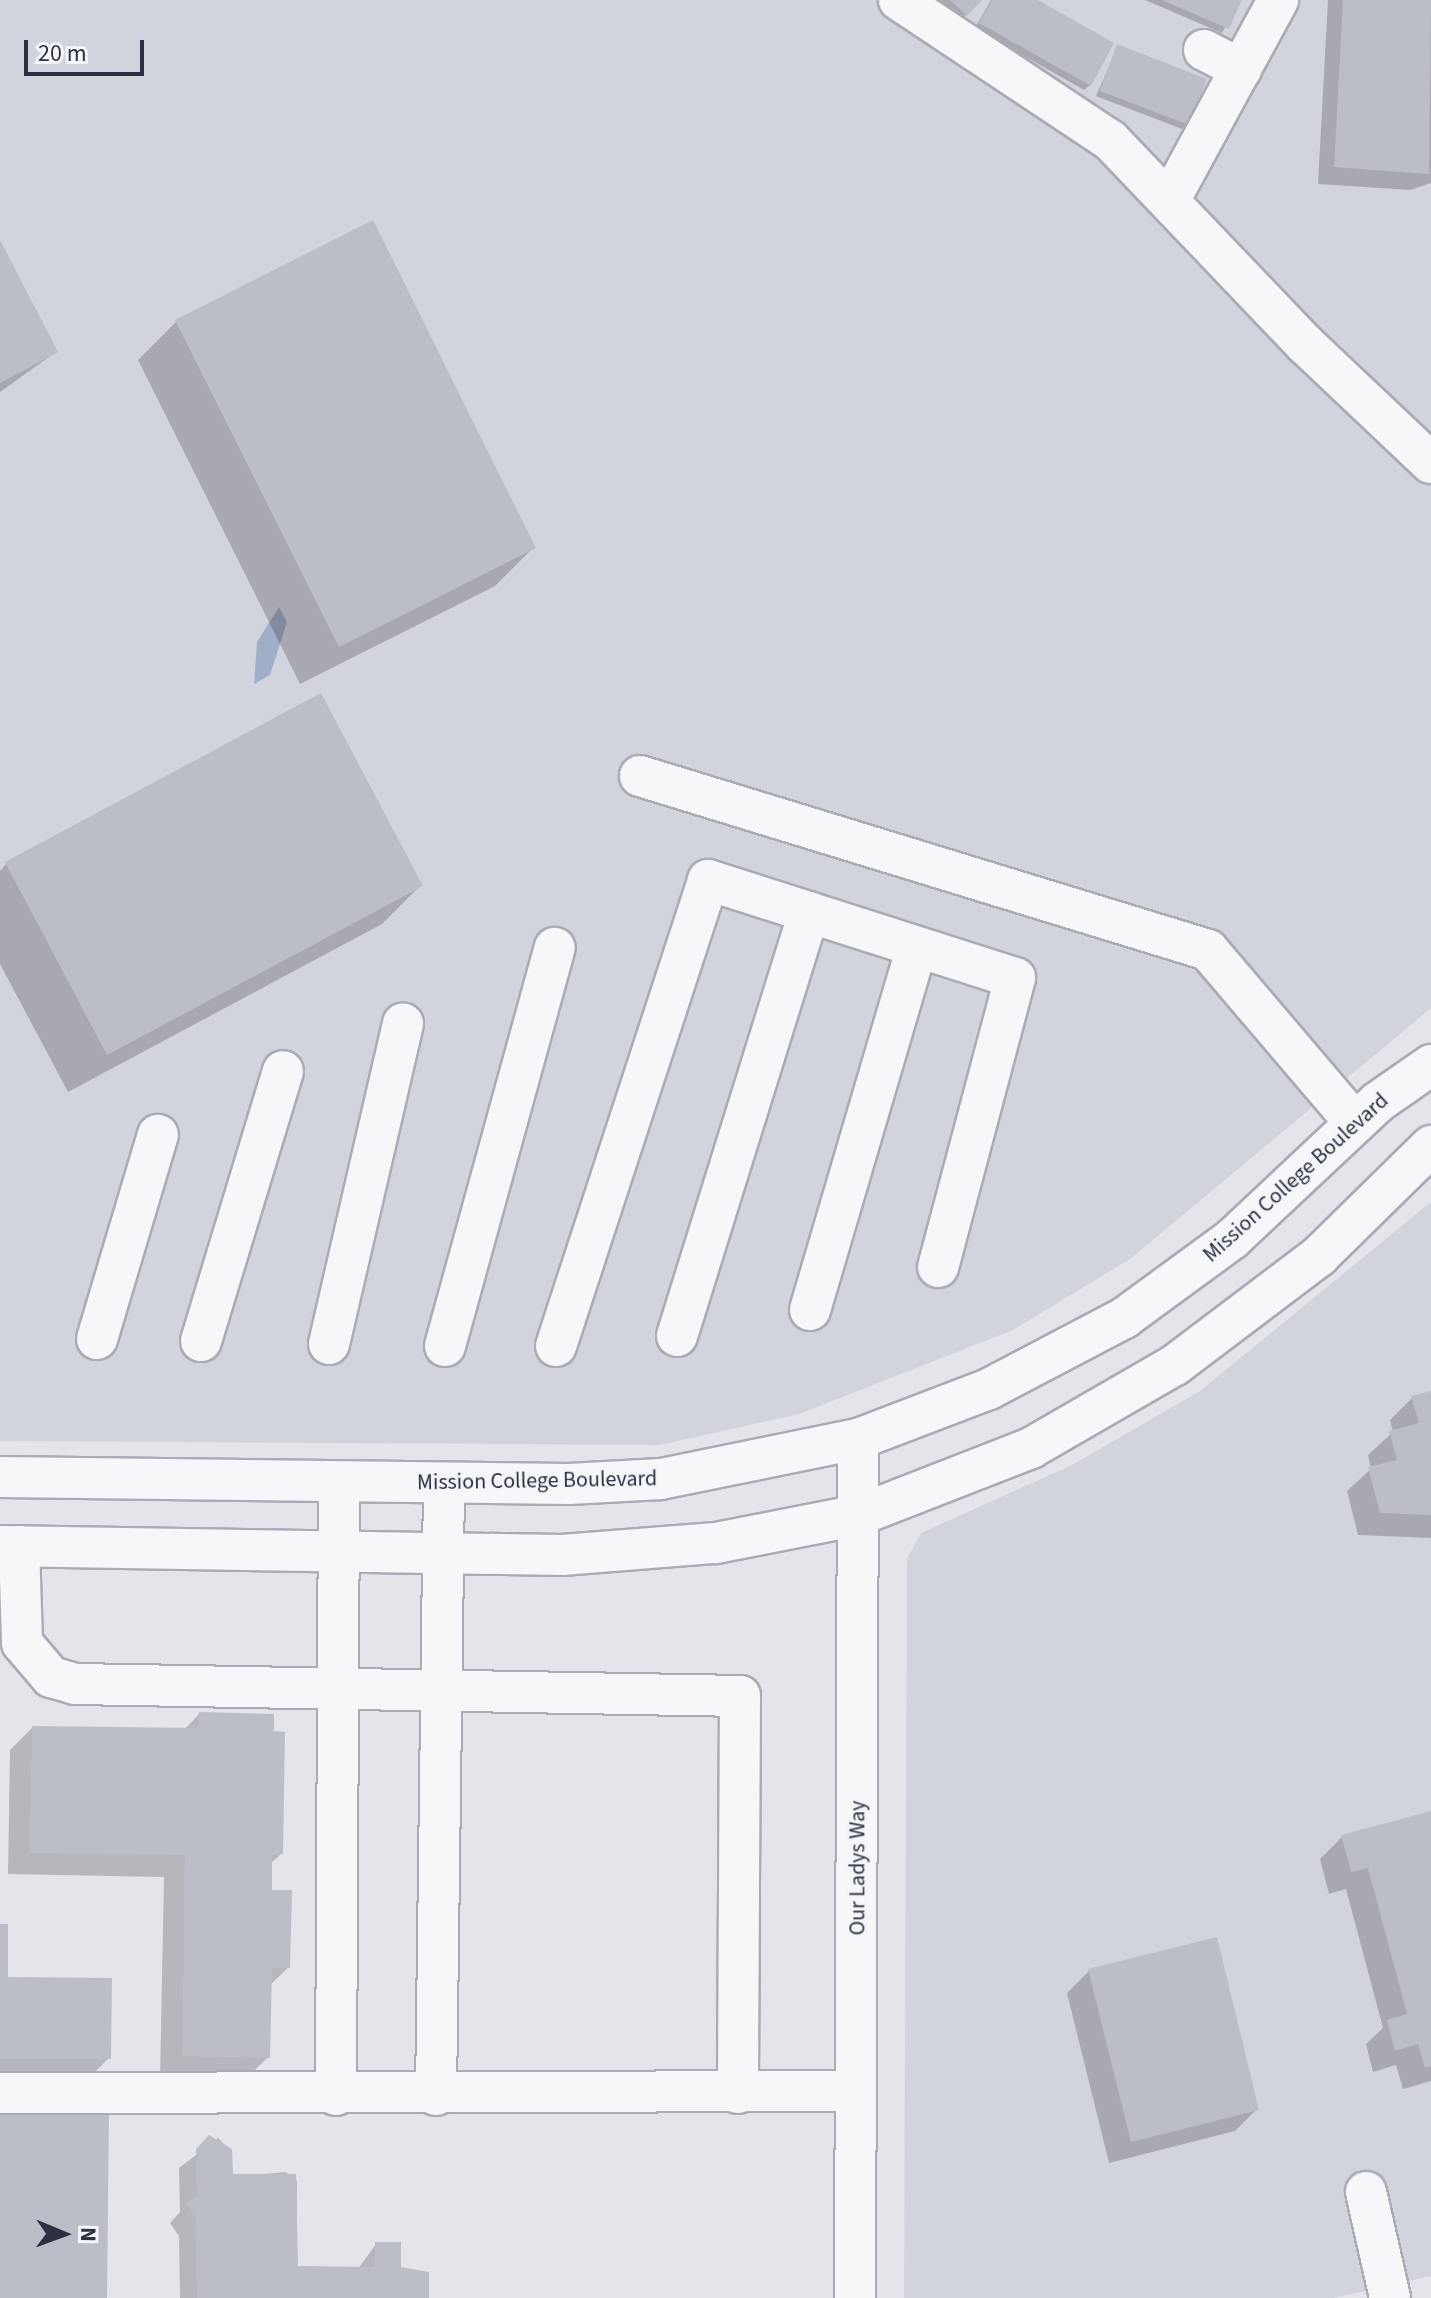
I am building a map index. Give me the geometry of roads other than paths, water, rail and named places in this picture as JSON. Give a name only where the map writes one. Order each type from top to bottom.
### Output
[{"type":"street","points":[[899,0],[1110,140],[1431,463]]},
{"type":"street","points":[[1169,201],[1278,0]]},
{"type":"street","points":[[1204,50],[1241,69]]},
{"type":"street","points":[[640,776],[1208,950],[1355,1123]]},
{"type":"street","points":[[556,1346],[708,880],[1015,978],[938,1267]]},
{"type":"street","points":[[677,1336],[809,912]]},
{"type":"street","points":[[810,1310],[917,947]]},
{"type":"street","points":[[445,1346],[555,948]]},
{"type":"street","points":[[329,1344],[403,1023]]},
{"type":"street","name":"Mission College Boulevard","points":[[0,1477],[444,1484],[661,1479],[858,1439],[989,1389],[1124,1318],[1232,1239],[1355,1123],[1431,1065]]},
{"type":"street","points":[[201,1341],[283,1071]]},
{"type":"street","points":[[97,1339],[158,1135]]},
{"type":"street","points":[[738,2093],[740,1696],[443,1688],[75,1684],[51,1677],[33,1661],[18,1628],[10,1546],[443,1554],[631,1552],[859,1515],[1031,1448],[1175,1365],[1319,1256],[1431,1146]]},
{"type":"street","name":"Our Ladys Way","points":[[855,2298],[858,1439]]},
{"type":"street","points":[[336,2095],[341,1687],[339,1482]]},
{"type":"street","points":[[436,2095],[444,1484]]},
{"type":"street","points":[[0,2093],[436,2095],[856,2091]]},
{"type":"street","points":[[1366,2192],[1390,2298]]},
{"type":"water","points":[[279,607],[287,622],[270,675],[254,684],[257,642]]}]
